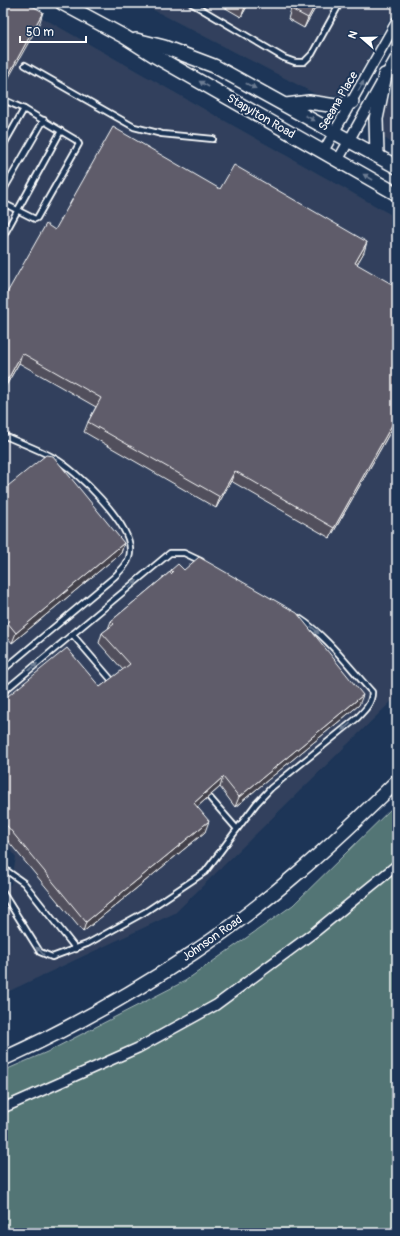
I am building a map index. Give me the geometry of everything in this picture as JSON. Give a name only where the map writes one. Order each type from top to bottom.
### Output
[{"type":"main road","name":"Stapylton Road","points":[[62,3],[125,37],[161,60],[397,194]]},
{"type":"main road","name":"Stapylton Road","points":[[125,37],[164,48],[214,66],[397,167]]},
{"type":"main road","points":[[377,155],[376,119],[385,75]]},
{"type":"main road","points":[[286,105],[309,102],[336,106],[352,102]]},
{"type":"main road","name":"Johnson Road","points":[[3,1059],[53,1036],[193,953],[283,885],[328,847],[397,781]]},
{"type":"street","name":"Seeana Place","points":[[323,152],[397,21]]},
{"type":"street","points":[[338,160],[396,56],[381,48]]},
{"type":"street","points":[[3,1108],[138,1048],[216,1005],[316,931],[397,865]]},
{"type":"lane","points":[[191,3],[284,58],[295,62],[304,62],[312,54],[340,3]]},
{"type":"lane","points":[[24,65],[134,127],[162,134],[213,139]]},
{"type":"lane","points":[[3,203],[35,219],[38,218],[79,144],[76,140],[44,120],[4,100]]},
{"type":"lane","points":[[3,146],[24,109]]},
{"type":"lane","points":[[3,191],[44,120]]},
{"type":"lane","points":[[3,237],[61,131]]},
{"type":"lane","points":[[3,436],[54,458],[89,485],[106,504],[127,537],[131,549],[130,558],[124,567],[113,578],[4,667]]},
{"type":"lane","points":[[3,692],[170,553],[184,553],[208,564]]},
{"type":"lane","points":[[3,893],[40,952],[52,956],[87,944],[145,912],[205,872],[256,804],[271,788],[356,719],[368,707],[372,698],[372,692],[322,636],[310,625],[296,617]]},
{"type":"lane","points":[[72,634],[114,683]]},
{"type":"lane","points":[[210,798],[237,829]]},
{"type":"lane","points":[[3,868],[24,883],[76,949]]},
{"type":"shaded area","points":[[3,3],[15,3],[43,18],[397,218],[397,696],[175,913],[3,994],[3,891],[11,884],[16,857],[3,839]]},
{"type":"shaded area","points":[[140,3],[397,3],[397,6],[348,95],[321,97]]},
{"type":"shaded area","points":[[397,85],[397,146],[384,138],[385,106]]},
{"type":"green space","points":[[397,803],[397,1233],[3,1233],[3,1071],[47,1052],[185,981],[293,905]]},
{"type":"building","points":[[3,3],[27,3],[43,12],[3,85]]},
{"type":"building","points":[[238,3],[247,3],[245,7]]},
{"type":"building","points":[[295,3],[316,3],[308,18],[291,9]]},
{"type":"building","points":[[113,127],[220,189],[234,165],[367,242],[355,263],[397,287],[397,416],[334,528],[235,471],[220,497],[88,422],[101,398],[22,353],[8,379],[3,376],[3,300],[46,224],[55,230]]},
{"type":"building","points":[[46,455],[53,456],[124,543],[16,633],[3,617],[3,490]]},
{"type":"building","points":[[199,557],[297,613],[363,695],[239,797],[223,777],[194,803],[209,821],[86,922],[3,821],[3,700],[67,648],[100,687],[130,664],[102,633],[114,624],[111,621],[170,572],[171,574],[173,572],[171,570],[178,564],[184,570]]}]
